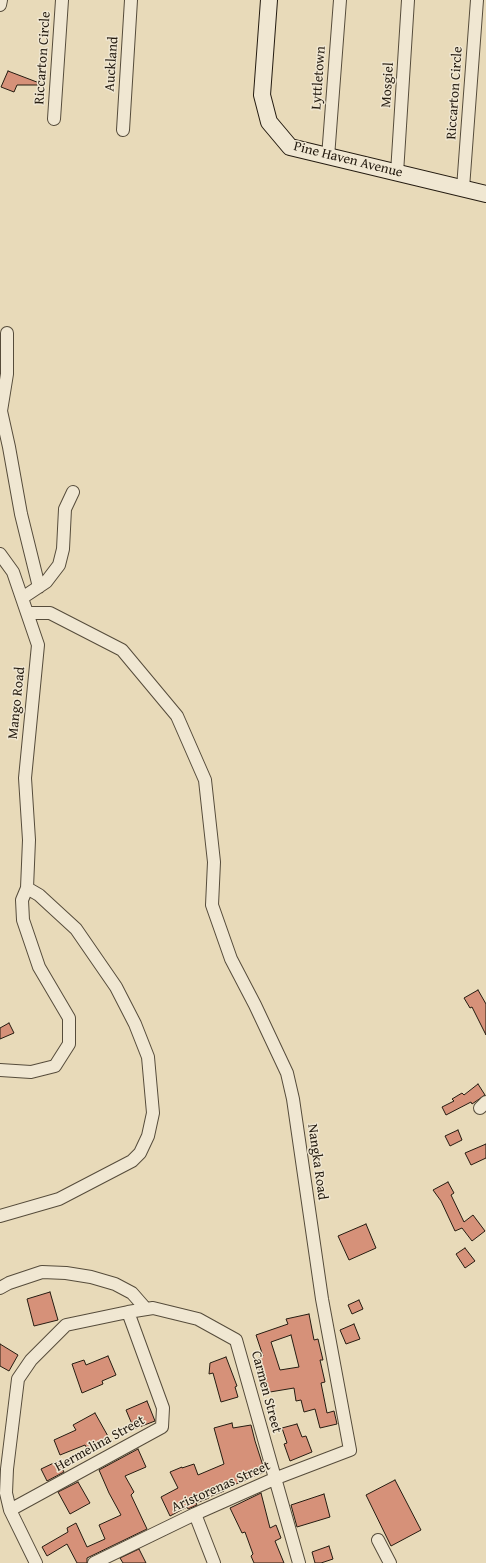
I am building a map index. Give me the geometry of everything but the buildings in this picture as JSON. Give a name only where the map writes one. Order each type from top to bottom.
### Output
[{"type":"street","points":[[0,5],[1,0]]},
{"type":"street","name":"Riccarton Circle","points":[[54,118],[62,0]]},
{"type":"street","name":"Auckland","points":[[123,130],[131,0]]},
{"type":"street","name":"Pine Haven Avenue","points":[[269,0],[262,95],[269,122],[290,147],[486,194]]},
{"type":"street","name":"Lyttletown","points":[[328,157],[340,0]]},
{"type":"street","name":"Mosgiel","points":[[397,173],[408,0]]},
{"type":"street","name":"Riccarton Circle","points":[[463,188],[477,0]]},
{"type":"street","points":[[7,333],[7,374],[1,411],[21,514],[38,587]]},
{"type":"street","points":[[22,598],[46,582],[59,565],[63,549],[65,508],[73,492]]},
{"type":"street","name":"Mango Road","points":[[0,554],[13,572],[38,645],[25,778],[29,840],[27,888],[22,900],[23,920],[39,967],[69,1018],[70,1044],[55,1066],[31,1072],[0,1070]]},
{"type":"street","name":"Nangka Road","points":[[27,613],[50,612],[122,650],[177,716],[205,780],[214,862],[212,904],[231,959],[255,1005],[287,1073],[293,1099],[321,1291],[347,1437]]},
{"type":"street","points":[[0,1216],[59,1199],[132,1161],[140,1153],[148,1136],[153,1113],[148,1057],[135,1024],[116,987],[76,929],[39,895],[27,888]]},
{"type":"street","points":[[0,1288],[9,1283],[42,1272],[91,1276],[115,1284],[132,1293],[146,1309]]},
{"type":"street","name":"Carmen Street","points":[[36,1563],[10,1510],[6,1493],[7,1468],[18,1379],[31,1360],[66,1325],[153,1308],[198,1320],[236,1340],[274,1479],[299,1563]]},
{"type":"street","name":"Hermelina Street","points":[[10,1510],[162,1427],[163,1408],[128,1312]]},
{"type":"street","name":"Aristorenas Street","points":[[94,1563],[115,1558],[195,1514],[274,1479],[350,1450],[347,1437]]},
{"type":"street","points":[[195,1514],[214,1563]]},
{"type":"street","points":[[378,1540],[390,1563]]}]
